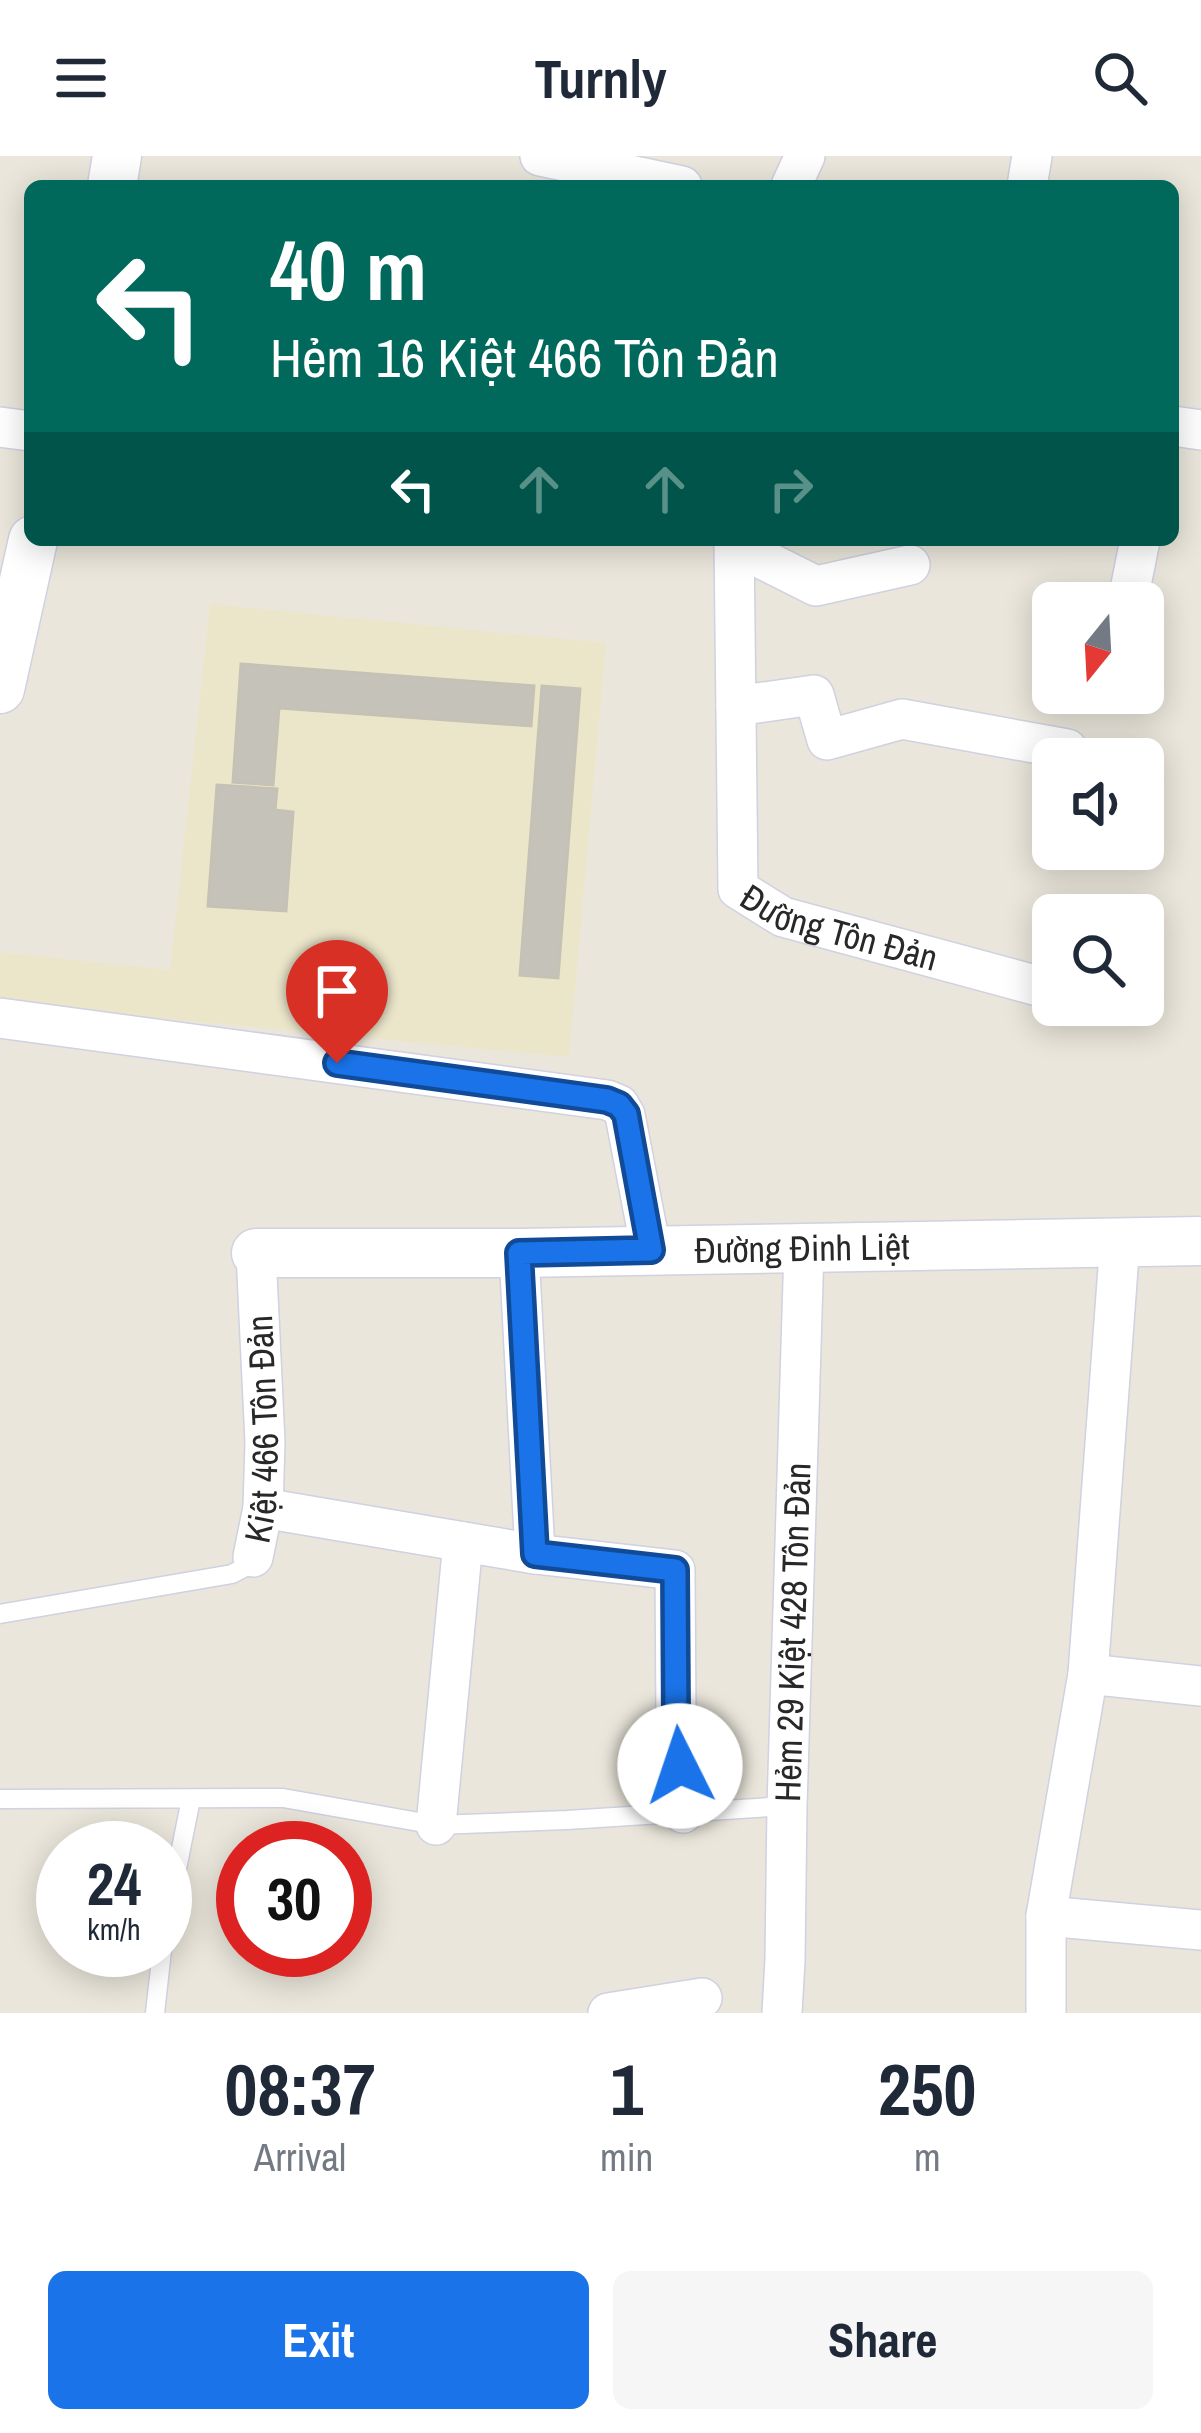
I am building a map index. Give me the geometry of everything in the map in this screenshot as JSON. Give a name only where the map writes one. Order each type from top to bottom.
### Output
[{"type":"street","points":[[539,156],[653,180]]},
{"type":"street","points":[[0,689],[32,546]]},
{"type":"street","name":"Đường Tôn Đản","points":[[734,546],[738,889],[783,917],[1032,984]]},
{"type":"street","name":"Đường Tôn Đản","points":[[740,546],[816,586],[910,565]]},
{"type":"street","points":[[1132,582],[1139,546]]},
{"type":"street","points":[[736,706],[814,695],[827,740],[902,719],[1032,743]]},
{"type":"street","points":[[0,1018],[607,1100],[626,1114],[651,1250]]},
{"type":"street","points":[[1046,2013],[1046,1916],[1088,1674],[1120,1241]]},
{"type":"street","name":"Đường Đinh Liệt","points":[[256,1253],[1201,1241]]},
{"type":"street","name":"Hẻm 29 Kiệt 428 Tôn Đản","points":[[782,2013],[804,1248]]},
{"type":"street","name":"Kiệt 466 Tôn Đản","points":[[253,1557],[263,1508],[265,1442],[256,1253]]},
{"type":"street","points":[[519,1253],[535,1554]]},
{"type":"street","points":[[263,1508],[535,1554],[675,1570],[676,1719],[683,1813]]},
{"type":"street","points":[[436,1825],[463,1542]]},
{"type":"street","points":[[1088,1674],[1201,1686]]},
{"type":"street","points":[[1046,1916],[1201,1930]]},
{"type":"street","points":[[608,2013],[702,1998]]},
{"type":"lane","name":"Kiệt 466 Tôn Đản","points":[[0,1614],[232,1574],[249,1565],[253,1557]]},
{"type":"lane","points":[[0,1798],[284,1798],[436,1825],[787,1806]]},
{"type":"lane","points":[[187,1821],[191,1799]]},
{"type":"lane","points":[[155,2013],[159,1977]]},
{"type":"shaded area","points":[[210,604],[606,643],[569,1057],[0,1003],[0,952],[170,970]]},
{"type":"building","points":[[241,664],[534,686],[531,726],[279,708],[273,785],[233,782]]},
{"type":"building","points":[[542,686],[580,689],[558,978],[520,975]]},
{"type":"building","points":[[217,785],[277,789],[275,810],[293,812],[286,911],[208,906]]},
{"type":"route","points":[[337,1063],[607,1100],[626,1114],[651,1250],[519,1253],[535,1554],[675,1570],[680,1766]]}]
